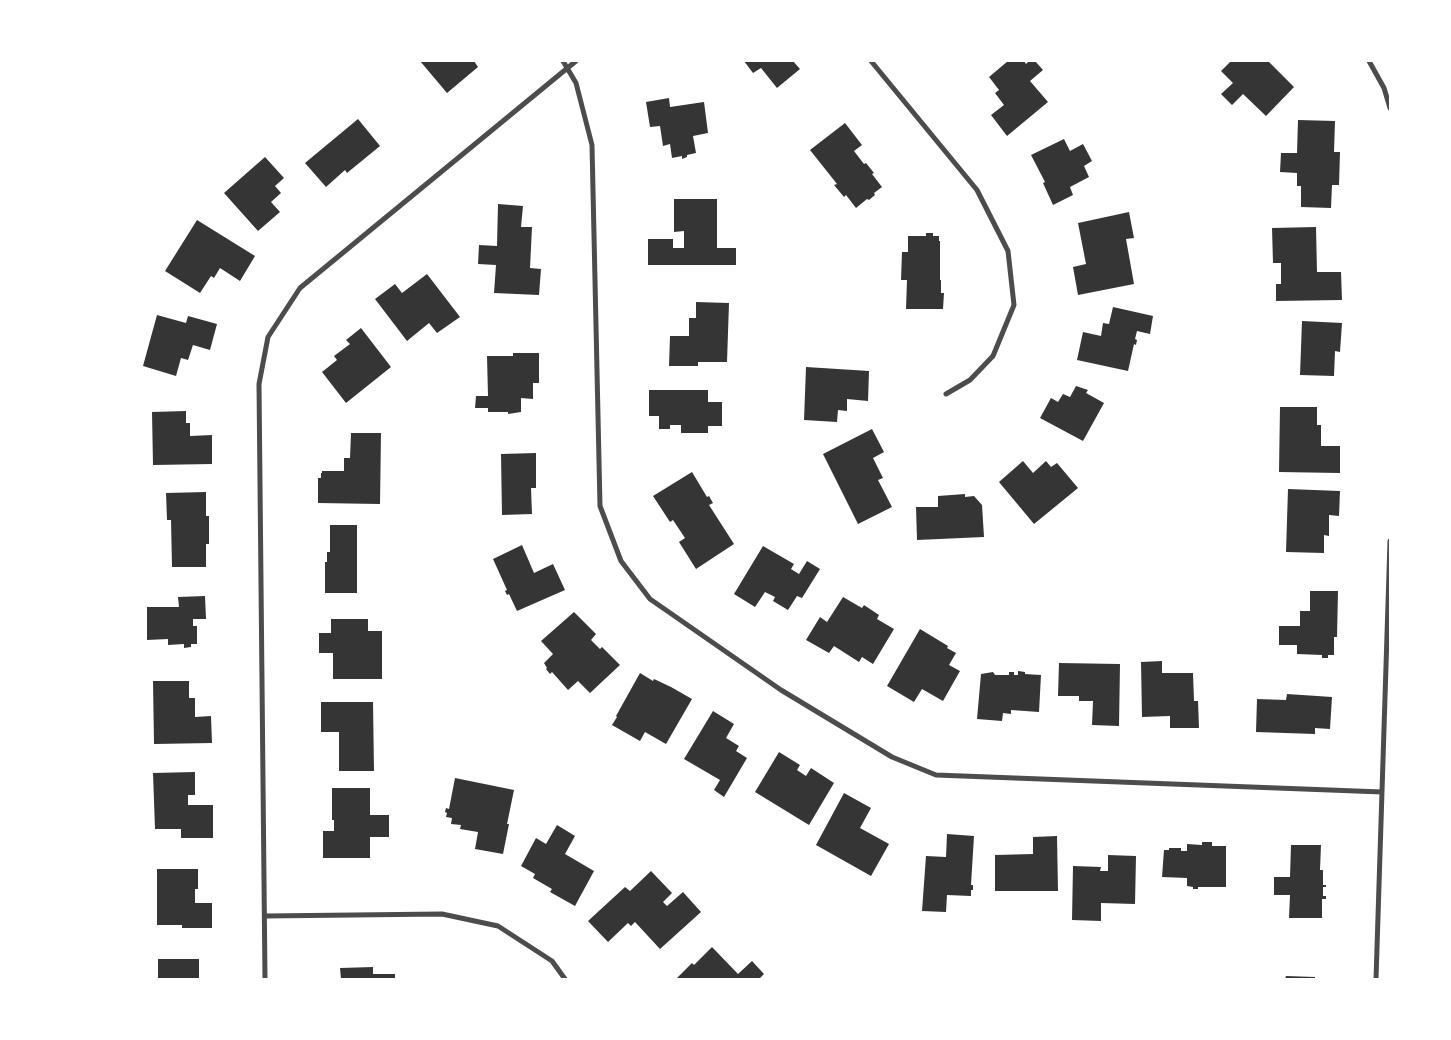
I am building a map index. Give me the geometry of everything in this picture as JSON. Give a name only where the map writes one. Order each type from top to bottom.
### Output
[{"type":"street","points":[[563,61],[576,83],[592,145],[600,506],[620,561],[650,599],[781,690],[892,757],[936,775],[1382,792]]},
{"type":"street","points":[[265,979],[259,384],[268,337],[300,288],[576,61]]},
{"type":"street","points":[[871,61],[977,190],[1008,251],[1014,306],[993,356],[970,380],[946,394]]},
{"type":"street","points":[[1369,61],[1384,88],[1390,108]]},
{"type":"street","points":[[1376,979],[1390,541]]},
{"type":"street","points":[[264,916],[442,914],[498,926],[552,961],[565,979]]},
{"type":"building","points":[[420,61],[474,61],[478,67],[447,93]]},
{"type":"building","points":[[744,61],[793,61],[800,69],[777,88],[761,68],[753,73]]},
{"type":"building","points":[[1008,61],[1024,61],[1026,64],[1029,61],[1035,61],[1043,70],[1030,81],[1048,102],[1007,136],[991,115],[1004,105],[995,93],[999,90],[989,77]]},
{"type":"building","points":[[1231,61],[1268,61],[1294,87],[1266,116],[1243,94],[1232,105],[1221,94],[1233,83],[1221,71]]},
{"type":"building","points":[[669,98],[670,107],[704,102],[708,133],[693,136],[696,153],[687,155],[687,157],[682,159],[682,156],[672,158],[670,144],[663,146],[660,126],[650,127],[646,102]]},
{"type":"building","points":[[358,119],[380,146],[347,173],[345,170],[326,187],[305,163]]},
{"type":"building","points":[[1298,120],[1335,121],[1334,152],[1340,152],[1339,185],[1332,185],[1331,208],[1301,207],[1301,186],[1297,186],[1297,173],[1280,172],[1281,153],[1297,153]]},
{"type":"building","points":[[845,123],[862,145],[854,151],[874,173],[872,174],[882,187],[869,200],[867,199],[856,208],[846,195],[844,197],[834,185],[837,184],[810,150]]},
{"type":"building","points":[[1064,139],[1070,151],[1083,144],[1092,161],[1084,166],[1089,177],[1070,187],[1073,195],[1053,205],[1043,183],[1045,182],[1031,155]]},
{"type":"building","points":[[265,157],[284,178],[275,186],[281,193],[271,202],[280,212],[258,231],[224,193]]},
{"type":"building","points":[[674,199],[717,199],[717,248],[736,248],[736,265],[648,265],[648,239],[673,239],[673,248],[684,248],[684,231],[674,232]]},
{"type":"building","points":[[498,204],[523,206],[521,227],[532,227],[530,268],[541,269],[539,295],[494,293],[496,265],[478,264],[479,245],[497,246]]},
{"type":"building","points":[[1129,212],[1134,238],[1126,239],[1134,284],[1078,295],[1073,267],[1086,264],[1078,223]]},
{"type":"building","points":[[197,220],[255,256],[240,281],[220,268],[214,278],[211,276],[200,293],[165,271]]},
{"type":"building","points":[[1316,227],[1317,272],[1341,272],[1342,300],[1276,301],[1276,284],[1281,284],[1281,263],[1273,263],[1272,228]]},
{"type":"building","points":[[926,233],[933,233],[933,236],[939,236],[941,293],[944,293],[943,309],[906,309],[907,280],[901,280],[902,252],[908,252],[908,236],[926,236]]},
{"type":"building","points":[[427,274],[460,317],[437,333],[429,323],[407,341],[375,299],[395,284],[402,293]]},
{"type":"building","points":[[696,302],[729,303],[727,362],[698,362],[698,366],[669,366],[670,336],[689,336],[689,318],[696,318]]},
{"type":"building","points":[[1113,307],[1153,316],[1150,334],[1137,331],[1136,345],[1134,344],[1128,371],[1077,360],[1083,332],[1101,336],[1103,323],[1109,324]]},
{"type":"building","points":[[157,315],[186,323],[188,316],[217,324],[210,350],[193,345],[188,360],[181,358],[176,376],[143,366]]},
{"type":"building","points":[[1302,321],[1342,323],[1340,352],[1335,351],[1334,376],[1300,375]]},
{"type":"building","points":[[361,328],[391,367],[346,403],[322,372],[337,360],[334,356],[350,344],[346,340]]},
{"type":"building","points":[[513,353],[539,353],[539,383],[533,383],[533,399],[521,398],[521,412],[508,414],[508,412],[488,412],[488,408],[475,408],[476,396],[488,396],[487,356],[513,356]]},
{"type":"building","points":[[806,367],[869,371],[868,401],[847,399],[847,411],[838,410],[837,422],[804,420]]},
{"type":"building","points":[[1076,386],[1088,390],[1086,393],[1104,403],[1083,441],[1040,418],[1051,398],[1058,402],[1063,394],[1070,397]]},
{"type":"building","points":[[649,390],[708,390],[708,402],[722,402],[722,426],[708,426],[708,433],[681,433],[681,425],[670,425],[670,429],[659,429],[659,416],[649,416]]},
{"type":"building","points":[[1280,407],[1317,407],[1317,425],[1321,425],[1321,446],[1340,446],[1340,473],[1279,472]]},
{"type":"building","points":[[186,411],[186,423],[190,423],[190,436],[212,435],[212,464],[153,465],[152,412]]},
{"type":"building","points":[[872,429],[884,452],[873,458],[883,478],[878,480],[892,507],[858,524],[823,454]]},
{"type":"building","points":[[351,433],[381,433],[380,504],[318,503],[318,478],[321,478],[322,471],[344,471],[344,458],[350,458]]},
{"type":"building","points":[[536,453],[536,488],[531,488],[532,514],[502,515],[501,454]]},
{"type":"building","points":[[1023,461],[1033,473],[1046,461],[1051,467],[1057,463],[1078,488],[1034,524],[999,482]]},
{"type":"building","points":[[692,472],[707,497],[709,496],[713,503],[709,505],[734,544],[696,569],[679,542],[685,538],[673,520],[670,522],[653,496]]},
{"type":"building","points":[[1288,489],[1340,491],[1339,516],[1329,515],[1329,536],[1324,535],[1324,553],[1286,552]]},
{"type":"building","points":[[206,492],[206,516],[209,516],[209,544],[206,544],[206,567],[172,567],[171,520],[167,520],[166,493]]},
{"type":"building","points":[[965,494],[965,497],[974,496],[982,505],[984,537],[917,540],[916,507],[938,507],[938,496]]},
{"type":"building","points":[[330,525],[357,525],[357,593],[325,593],[325,562],[327,562],[327,552],[330,552]]},
{"type":"building","points":[[522,545],[534,573],[553,564],[565,590],[517,611],[509,594],[507,595],[505,591],[507,590],[493,559]]},
{"type":"building","points":[[763,546],[794,564],[791,569],[799,574],[807,561],[820,569],[802,598],[797,596],[788,610],[773,601],[775,597],[765,592],[755,607],[734,594]]},
{"type":"building","points":[[1310,591],[1338,591],[1337,637],[1334,637],[1334,655],[1328,655],[1328,658],[1322,658],[1322,655],[1297,654],[1297,645],[1279,645],[1279,626],[1300,626],[1300,611],[1310,611]]},
{"type":"building","points":[[205,596],[206,619],[193,619],[193,626],[197,626],[197,644],[191,644],[191,647],[184,648],[184,644],[168,645],[168,639],[147,640],[147,607],[179,607],[178,597]]},
{"type":"building","points":[[843,597],[862,608],[864,605],[879,615],[877,619],[894,629],[873,664],[862,657],[859,662],[834,646],[829,653],[806,640],[820,617],[827,622]]},
{"type":"building","points":[[574,612],[596,634],[591,640],[600,649],[602,647],[620,665],[590,693],[578,681],[568,690],[552,672],[550,674],[544,663],[553,654],[541,641]]},
{"type":"building","points":[[331,619],[368,619],[368,631],[382,631],[382,679],[333,679],[333,653],[319,653],[319,633],[331,633]]},
{"type":"building","points":[[920,629],[956,653],[949,665],[960,671],[943,701],[922,689],[914,702],[887,686]]},
{"type":"building","points":[[1162,661],[1162,673],[1193,673],[1194,701],[1198,701],[1199,728],[1170,728],[1170,716],[1142,717],[1141,662]]},
{"type":"building","points":[[1059,663],[1120,664],[1119,726],[1092,725],[1093,701],[1079,701],[1079,696],[1058,696]]},
{"type":"building","points":[[1018,671],[1025,672],[1025,674],[1041,675],[1039,712],[1011,710],[1011,714],[1003,713],[1002,721],[977,719],[981,674],[993,672],[995,675],[1009,675],[1009,672],[1014,672],[1014,675],[1018,675]]},
{"type":"building","points":[[640,673],[692,699],[666,744],[645,732],[640,741],[612,725]]},
{"type":"building","points":[[153,681],[189,681],[189,698],[195,698],[195,717],[211,716],[212,743],[154,744]]},
{"type":"building","points":[[1287,694],[1332,697],[1330,729],[1315,728],[1315,734],[1256,732],[1257,699],[1286,700]]},
{"type":"building","points":[[321,702],[373,702],[374,771],[339,771],[339,732],[321,732]]},
{"type":"building","points":[[713,711],[734,724],[726,738],[739,746],[736,751],[747,758],[724,797],[714,790],[720,780],[684,759]]},
{"type":"building","points":[[779,752],[800,765],[797,770],[806,776],[811,768],[834,783],[809,825],[755,792]]},
{"type":"building","points":[[195,772],[195,795],[188,795],[188,805],[213,805],[213,838],[181,838],[181,829],[155,829],[153,773]]},
{"type":"building","points":[[455,778],[514,790],[503,854],[475,849],[478,832],[460,829],[461,825],[451,824],[452,818],[446,817],[447,813],[445,812],[446,808],[449,809]]},
{"type":"building","points":[[332,788],[370,788],[370,815],[389,815],[389,837],[370,837],[370,858],[323,858],[323,831],[334,831]]},
{"type":"building","points":[[844,793],[871,808],[860,828],[889,844],[871,876],[816,845]]},
{"type":"building","points":[[557,825],[575,836],[565,854],[594,871],[575,906],[550,892],[552,889],[533,878],[535,874],[521,866],[536,838],[546,844]]},
{"type":"building","points":[[947,834],[974,836],[971,885],[973,885],[973,890],[971,890],[971,896],[947,895],[946,912],[922,911],[926,856],[946,857]]},
{"type":"building","points":[[1057,836],[1058,891],[995,891],[995,855],[1033,854],[1033,837]]},
{"type":"building","points":[[1202,842],[1212,842],[1212,846],[1226,846],[1226,887],[1198,887],[1198,889],[1193,889],[1193,887],[1187,886],[1187,878],[1162,877],[1164,850],[1181,848],[1181,851],[1187,851],[1187,844],[1202,845]]},
{"type":"building","points":[[1291,845],[1321,845],[1320,870],[1323,870],[1323,885],[1326,885],[1326,887],[1323,887],[1323,896],[1326,896],[1326,899],[1322,899],[1322,918],[1289,918],[1290,895],[1274,895],[1274,877],[1290,877]]},
{"type":"building","points":[[1108,855],[1136,856],[1135,904],[1101,903],[1101,921],[1072,920],[1073,866],[1101,867],[1100,871],[1108,871]]},
{"type":"building","points":[[157,869],[198,869],[198,889],[195,889],[195,903],[212,903],[212,928],[182,928],[182,925],[157,925]]},
{"type":"building","points":[[651,871],[672,893],[663,902],[667,906],[683,892],[701,912],[660,949],[635,922],[631,926],[628,923],[608,942],[588,921],[625,887],[630,891]]},
{"type":"building","points":[[712,947],[738,974],[752,961],[764,974],[759,979],[676,979]]},
{"type":"building","points":[[158,959],[199,959],[199,979],[158,979]]},
{"type":"building","points":[[373,967],[373,974],[395,974],[395,979],[341,979],[340,968]]},
{"type":"building","points":[[1286,976],[1315,977],[1315,979],[1285,979]]}]
